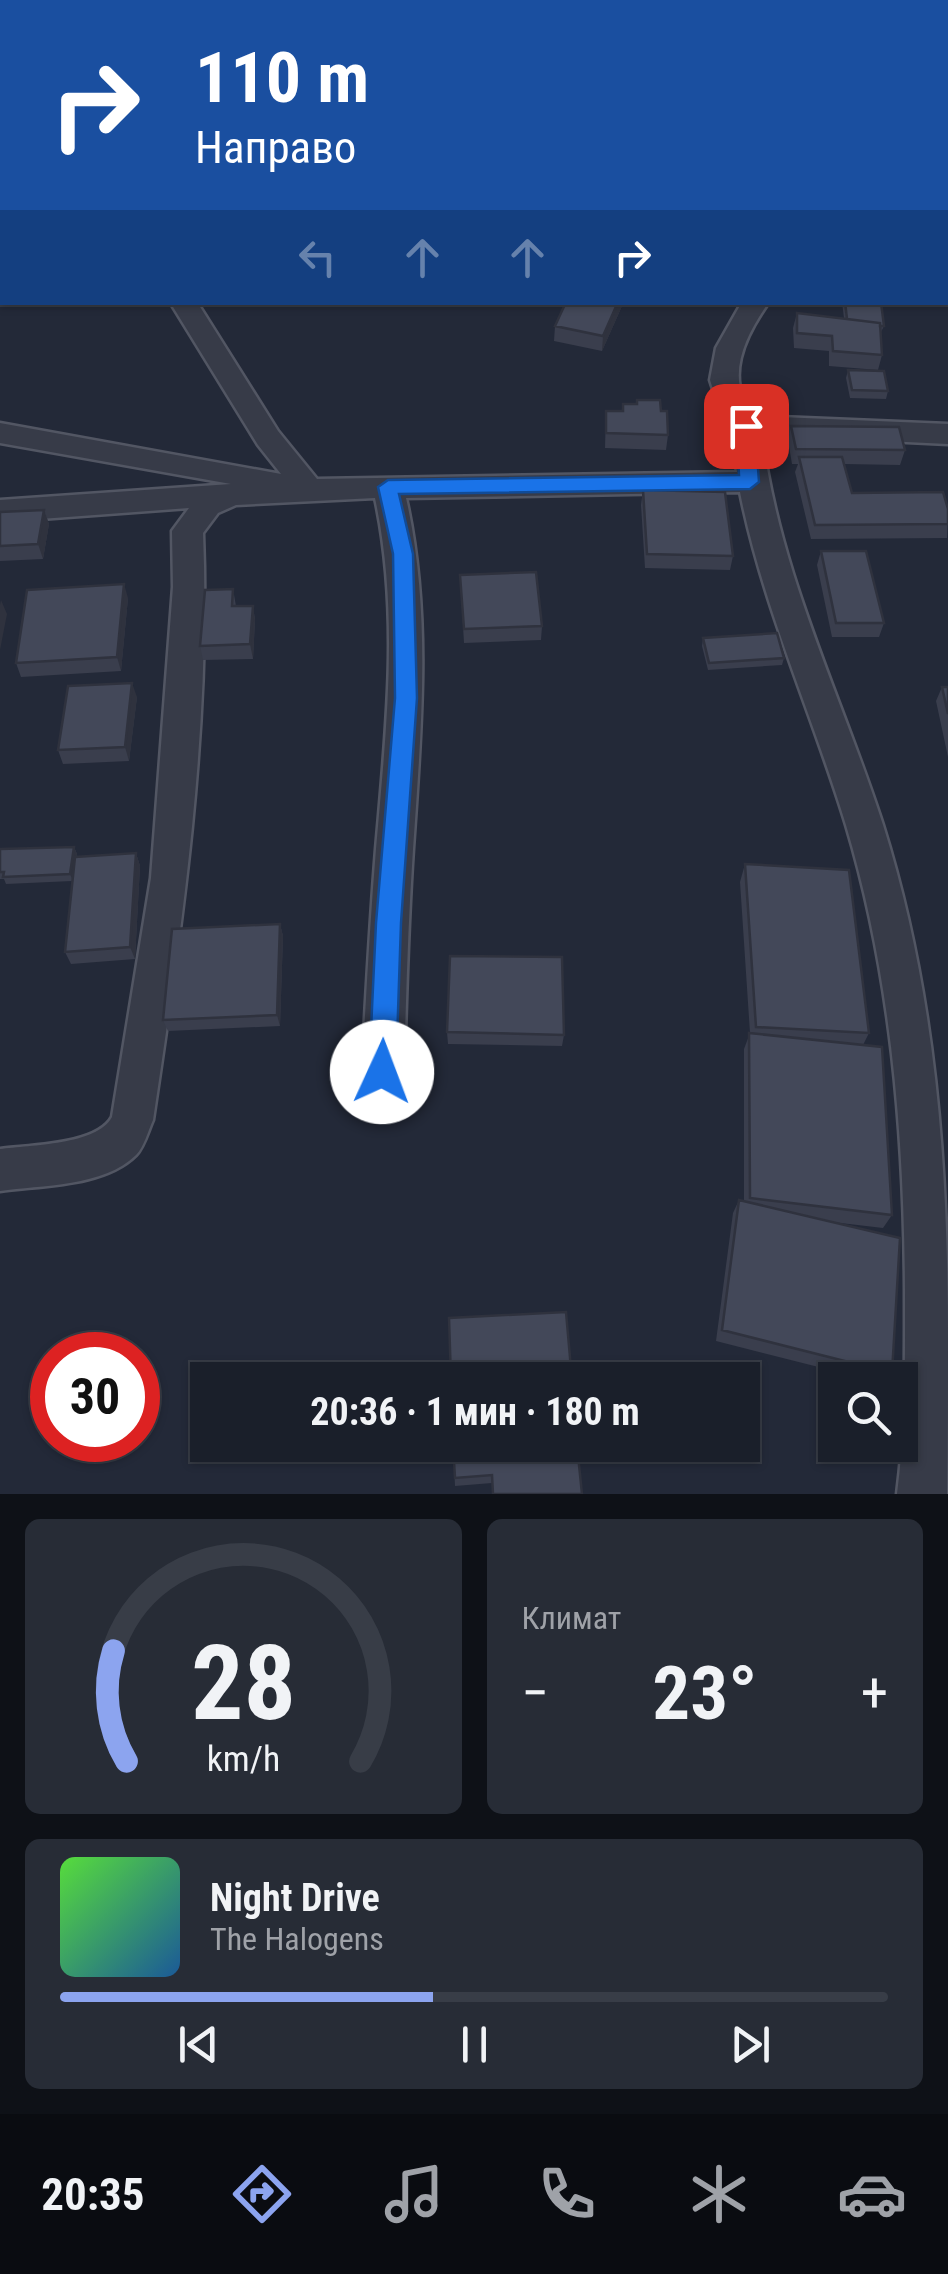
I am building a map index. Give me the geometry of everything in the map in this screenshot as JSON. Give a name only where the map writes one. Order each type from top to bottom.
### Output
[{"type":"street","points":[[185,305],[249,410],[309,488]]},
{"type":"street","points":[[754,305],[739,324],[722,384],[730,411],[746,426],[948,434]]},
{"type":"street","points":[[746,426],[750,482],[810,676],[864,824],[894,933],[915,1063],[938,1255],[929,1442],[922,1494]]},
{"type":"street","points":[[0,433],[309,488]]},
{"type":"street","points":[[0,511],[309,488],[750,482]]},
{"type":"street","points":[[382,1072],[406,698],[403,554],[388,487]]},
{"type":"street","points":[[0,1170],[96,1156],[122,1140],[132,1120],[170,878],[189,587],[187,531],[207,506],[228,496]]},
{"type":"building","points":[[565,305],[617,305],[603,336],[555,326]]},
{"type":"building","points":[[845,305],[881,305],[884,326],[880,323],[847,319]]},
{"type":"building","points":[[797,313],[880,323],[882,355],[833,351],[832,336],[797,333]]},
{"type":"building","points":[[848,370],[884,371],[888,391],[852,390]]},
{"type":"building","points":[[637,400],[660,400],[661,411],[667,411],[668,435],[606,433],[606,411],[623,411],[623,404],[637,404]]},
{"type":"building","points":[[791,426],[899,427],[905,450],[796,449]]},
{"type":"building","points":[[799,457],[842,457],[852,493],[943,492],[948,524],[815,525]]},
{"type":"building","points":[[643,490],[725,492],[733,556],[647,554]]},
{"type":"building","points":[[44,510],[38,544],[0,546],[0,512]]},
{"type":"building","points":[[821,551],[866,551],[884,623],[836,623]]},
{"type":"building","points":[[536,572],[542,626],[464,629],[460,575]]},
{"type":"building","points":[[124,584],[117,657],[16,663],[27,590]]},
{"type":"building","points":[[233,589],[232,606],[253,606],[250,644],[200,646],[205,590]]},
{"type":"building","points":[[777,633],[784,658],[709,663],[703,638]]},
{"type":"building","points":[[132,683],[125,747],[58,750],[68,686]]},
{"type":"building","points":[[942,687],[948,687],[948,714]]},
{"type":"building","points":[[74,847],[70,874],[3,877],[4,872],[0,872],[0,849]]},
{"type":"building","points":[[136,853],[130,947],[65,952],[75,857]]},
{"type":"building","points":[[745,864],[849,870],[869,1033],[756,1027]]},
{"type":"building","points":[[280,924],[277,1015],[163,1020],[172,929]]},
{"type":"building","points":[[450,956],[562,957],[564,1035],[447,1032]]},
{"type":"building","points":[[749,1033],[882,1047],[892,1215],[750,1198]]},
{"type":"building","points":[[739,1200],[900,1238],[893,1362],[849,1362],[722,1330]]},
{"type":"building","points":[[566,1312],[570,1362],[450,1362],[449,1318]]},
{"type":"building","points":[[454,1462],[579,1462],[582,1494],[493,1494],[492,1475],[455,1478]]},
{"type":"route","points":[[382,1072],[406,698],[403,554],[388,487],[750,482],[746,426]]}]
